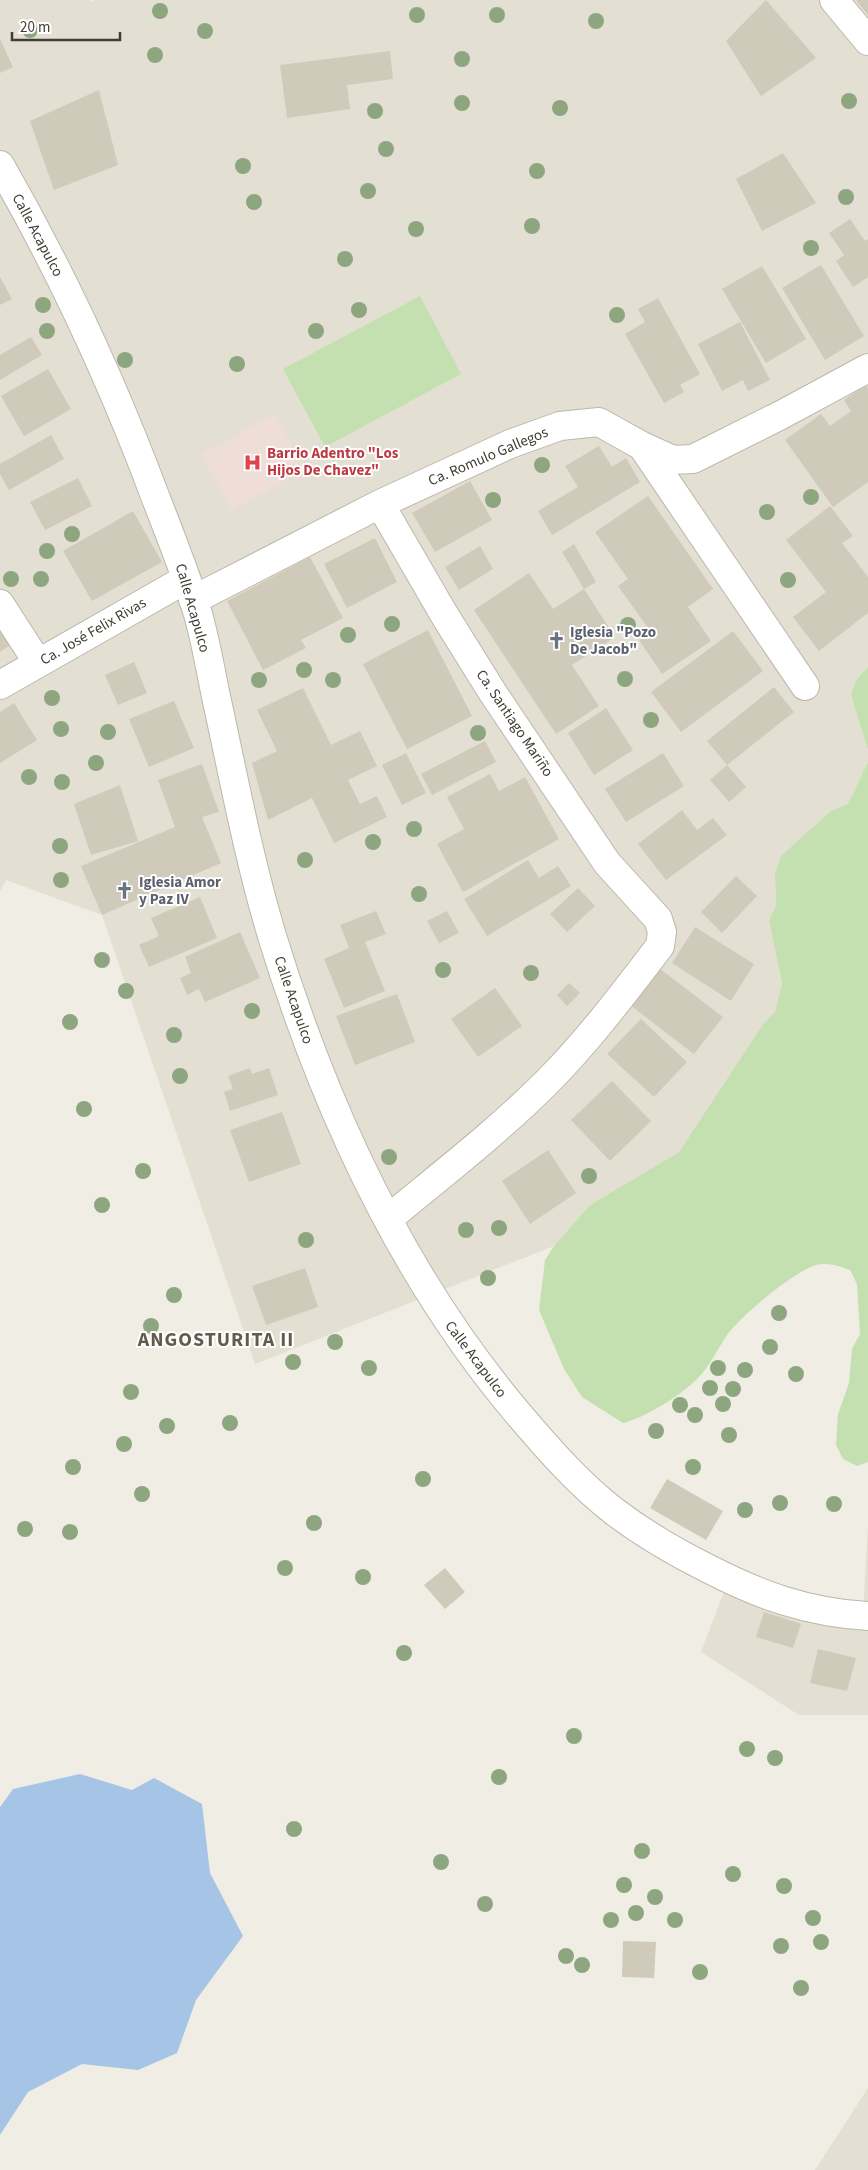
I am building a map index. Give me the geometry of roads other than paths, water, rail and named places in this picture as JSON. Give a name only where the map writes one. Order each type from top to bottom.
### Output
[{"type":"street","points":[[834,0],[868,42]]},
{"type":"street","name":"Calle Acapulco","points":[[0,164],[86,326],[190,589],[198,615],[243,827],[272,935],[318,1068],[347,1136],[388,1220],[420,1279],[479,1366],[574,1476],[615,1512],[670,1549],[759,1593],[828,1613],[868,1616]]},
{"type":"street","name":"Ca. Romulo Gallegos","points":[[190,589],[510,444],[566,425],[598,422],[642,446],[673,460],[693,459],[782,415],[868,368]]},
{"type":"street","points":[[642,446],[805,686]]},
{"type":"street","name":"Ca. Santiago Mariño","points":[[380,504],[445,616],[493,693],[607,863],[658,919],[662,932],[660,946],[593,1032],[546,1083],[485,1139],[388,1220]]},
{"type":"street","name":"Ca. José Felix Rivas","points":[[0,685],[38,663],[190,589]]},
{"type":"street","points":[[0,604],[38,663]]},
{"type":"water","points":[[80,1774],[132,1790],[154,1778],[202,1804],[210,1873],[243,1936],[196,2000],[177,2053],[138,2070],[82,2064],[28,2092],[0,2135],[0,1807],[13,1789]]},
{"type":"place","name":"Barrio Adentro \"Los Hijos De Chavez\"","points":[[253,462]]},
{"type":"place","name":"Iglesia \"Pozo De Jacob\"","points":[[556,641]]},
{"type":"place","name":"Iglesia Amor y Paz IV","points":[[125,891]]},
{"type":"district","name":"ANGOSTURITA II","points":[[216,1339]]}]
